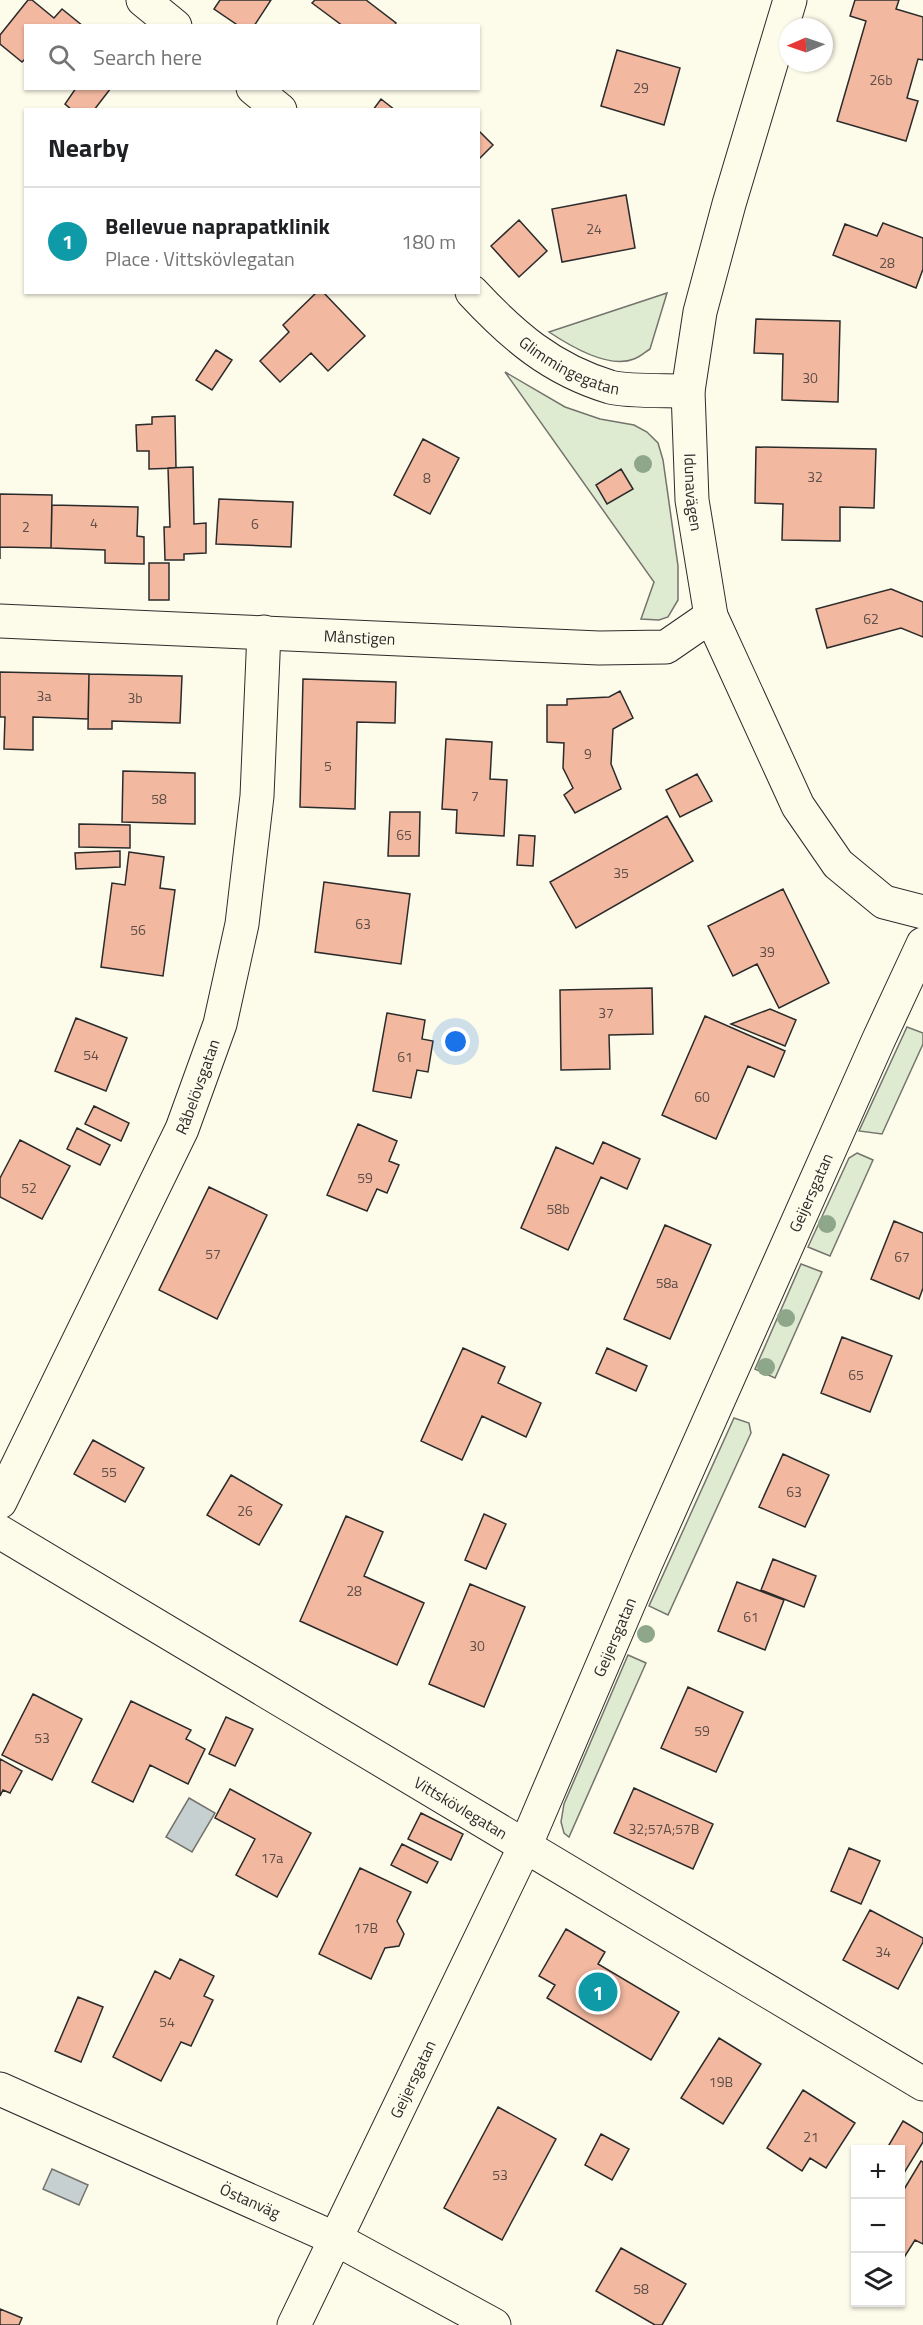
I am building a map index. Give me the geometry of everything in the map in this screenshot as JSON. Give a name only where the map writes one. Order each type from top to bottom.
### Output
[{"type":"street","points":[[143,0],[173,24]]},
{"type":"street","name":"Idunavägen","points":[[790,0],[699,312],[688,391],[692,500],[711,616],[798,806],[838,864],[884,903],[923,912]]},
{"type":"street","points":[[256,90],[278,108]]},
{"type":"street","name":"Glimmingegatan","points":[[474,294],[506,328],[555,364],[612,387],[688,391]]},
{"type":"street","name":"Månstigen","points":[[0,621],[599,648],[666,647],[711,616]]},
{"type":"street","name":"Råbelövsgatan","points":[[0,1502],[182,1129],[220,1024],[242,924],[257,796],[264,632]]},
{"type":"street","name":"Geijersgatan","points":[[294,2325],[526,1844],[646,1563],[923,944]]},
{"type":"street","name":"Vittskövlegatan","points":[[0,1532],[526,1844],[923,2084]]},
{"type":"street","name":"Östanväg","points":[[0,2089],[336,2239],[494,2325]]},
{"type":"green space","points":[[667,293],[650,349],[634,359],[613,361],[602,359],[568,344],[549,332]]},
{"type":"green space","points":[[505,372],[565,407],[600,419],[634,425],[647,432],[658,443],[663,460],[678,566],[678,600],[668,617],[659,620],[641,619],[654,582]]},
{"type":"green space","points":[[907,1027],[923,1033],[923,1044],[882,1134],[859,1131]]},
{"type":"green space","points":[[857,1153],[873,1160],[830,1256],[808,1247],[849,1158]]},
{"type":"green space","points":[[801,1264],[822,1272],[775,1378],[755,1369]]},
{"type":"green space","points":[[734,1418],[749,1423],[751,1433],[668,1615],[649,1606]]},
{"type":"green space","points":[[628,1655],[646,1663],[569,1837],[564,1833],[561,1822],[564,1804]]},
{"type":"shaded area","points":[[189,1798],[215,1813],[192,1852],[166,1837]]},
{"type":"shaded area","points":[[52,2169],[88,2185],[79,2205],[43,2189]]},
{"type":"building","points":[[28,0],[32,0],[54,18],[62,9],[81,24],[24,24],[24,60],[22,62],[0,44],[0,35]]},
{"type":"building","points":[[220,0],[271,0],[255,24],[236,24],[214,9]]},
{"type":"building","points":[[315,0],[366,0],[396,23],[340,24],[312,3]]},
{"type":"building","points":[[855,0],[899,0],[896,9],[923,17],[923,60],[918,59],[907,98],[918,101],[906,141],[837,121],[866,21],[850,16]]},
{"type":"building","points":[[617,50],[680,68],[664,125],[601,106]]},
{"type":"building","points":[[75,90],[109,90],[96,108],[70,108],[65,104]]},
{"type":"building","points":[[381,99],[392,108],[374,108]]},
{"type":"building","points":[[480,132],[493,145],[480,158]]},
{"type":"building","points":[[626,195],[635,248],[562,262],[552,209]]},
{"type":"building","points":[[519,220],[547,251],[519,277],[491,246]]},
{"type":"building","points":[[883,223],[923,238],[923,269],[916,288],[833,255],[845,224],[877,236]]},
{"type":"building","points":[[315,294],[325,294],[365,336],[328,371],[311,353],[280,382],[260,361],[289,332],[283,325]]},
{"type":"building","points":[[756,319],[840,321],[838,402],[782,400],[783,354],[754,353]]},
{"type":"building","points":[[216,350],[232,360],[212,390],[196,380]]},
{"type":"building","points":[[175,416],[176,468],[149,469],[149,451],[137,451],[136,425],[152,424],[152,417]]},
{"type":"building","points":[[423,439],[459,458],[430,514],[394,495]]},
{"type":"building","points":[[756,447],[876,449],[874,508],[840,507],[840,541],[782,540],[783,504],[755,503]]},
{"type":"building","points":[[193,467],[194,524],[206,523],[206,553],[184,554],[184,560],[165,560],[164,527],[170,527],[168,468]]},
{"type":"building","points":[[621,469],[633,489],[607,504],[596,485]]},
{"type":"building","points":[[0,494],[52,495],[51,548],[0,547]]},
{"type":"building","points":[[219,499],[293,502],[291,547],[216,544]]},
{"type":"building","points":[[52,505],[138,507],[137,536],[144,537],[144,564],[105,563],[105,550],[51,548]]},
{"type":"building","points":[[149,563],[169,563],[169,600],[149,600]]},
{"type":"building","points":[[891,589],[923,602],[923,637],[901,628],[827,648],[816,609]]},
{"type":"building","points":[[0,672],[89,674],[88,719],[33,717],[33,750],[4,749],[5,717],[0,717]]},
{"type":"building","points":[[89,674],[182,676],[180,723],[112,721],[112,729],[88,729]]},
{"type":"building","points":[[303,679],[396,682],[395,723],[357,722],[355,809],[300,807]]},
{"type":"building","points":[[620,691],[633,718],[613,729],[611,764],[621,789],[575,813],[564,795],[573,788],[563,768],[564,743],[547,742],[547,705],[567,705],[567,699],[609,697]]},
{"type":"building","points":[[446,739],[492,742],[490,779],[507,780],[504,836],[456,833],[457,810],[442,809]]},
{"type":"building","points":[[123,771],[195,773],[195,824],[122,822]]},
{"type":"building","points":[[697,774],[712,801],[680,817],[666,790]]},
{"type":"building","points":[[390,812],[420,812],[419,856],[388,856]]},
{"type":"building","points":[[667,816],[693,861],[576,928],[550,882]]},
{"type":"building","points":[[79,824],[130,825],[130,848],[79,847]]},
{"type":"building","points":[[519,835],[535,836],[533,866],[517,865]]},
{"type":"building","points":[[120,851],[120,867],[76,869],[75,853]]},
{"type":"building","points":[[129,852],[164,857],[160,888],[175,890],[163,976],[101,967],[112,883],[125,885]]},
{"type":"building","points":[[324,882],[410,894],[401,964],[315,952]]},
{"type":"building","points":[[783,889],[829,983],[779,1008],[757,964],[733,976],[708,926]]},
{"type":"building","points":[[652,988],[653,1034],[609,1035],[610,1069],[561,1070],[560,990]]},
{"type":"building","points":[[770,1009],[796,1020],[785,1046],[731,1024]]},
{"type":"building","points":[[387,1013],[425,1020],[422,1039],[433,1041],[428,1072],[417,1070],[411,1098],[373,1091]]},
{"type":"building","points":[[705,1016],[785,1051],[774,1077],[748,1066],[716,1139],[662,1115]]},
{"type":"building","points":[[76,1018],[127,1038],[106,1091],[55,1071]]},
{"type":"building","points":[[94,1106],[129,1123],[121,1141],[85,1124]]},
{"type":"building","points":[[358,1124],[397,1141],[389,1161],[399,1165],[387,1193],[377,1189],[367,1211],[327,1195]]},
{"type":"building","points":[[77,1128],[110,1145],[100,1165],[67,1149]]},
{"type":"building","points":[[20,1140],[70,1166],[42,1219],[0,1197],[0,1178]]},
{"type":"building","points":[[603,1142],[640,1159],[627,1189],[601,1177],[568,1250],[521,1228],[556,1147],[593,1164]]},
{"type":"building","points":[[209,1187],[267,1215],[217,1319],[159,1290]]},
{"type":"building","points":[[894,1221],[923,1233],[923,1288],[919,1299],[871,1279]]},
{"type":"building","points":[[665,1225],[711,1245],[670,1339],[624,1319]]},
{"type":"building","points":[[842,1337],[892,1356],[870,1412],[821,1393]]},
{"type":"building","points":[[463,1348],[505,1367],[498,1383],[541,1403],[526,1437],[482,1416],[462,1460],[421,1441]]},
{"type":"building","points":[[607,1348],[647,1366],[636,1391],[596,1373]]},
{"type":"building","points":[[93,1440],[144,1468],[125,1502],[74,1474]]},
{"type":"building","points":[[783,1454],[829,1475],[805,1527],[759,1507]]},
{"type":"building","points":[[231,1475],[282,1505],[259,1545],[207,1515]]},
{"type":"building","points":[[484,1514],[506,1524],[486,1569],[465,1560]]},
{"type":"building","points":[[346,1516],[383,1532],[364,1576],[424,1603],[397,1665],[300,1621]]},
{"type":"building","points":[[773,1559],[816,1576],[804,1607],[761,1590]]},
{"type":"building","points":[[737,1582],[784,1600],[765,1650],[718,1631]]},
{"type":"building","points":[[470,1584],[525,1607],[484,1707],[429,1684]]},
{"type":"building","points":[[688,1687],[743,1712],[716,1772],[661,1748]]},
{"type":"building","points":[[33,1694],[82,1719],[52,1780],[2,1755]]},
{"type":"building","points":[[131,1701],[191,1730],[186,1739],[205,1749],[188,1784],[150,1765],[133,1802],[92,1782]]},
{"type":"building","points":[[226,1717],[253,1729],[235,1766],[209,1754]]},
{"type":"building","points":[[0,1759],[22,1771],[10,1793],[3,1790],[0,1796]]},
{"type":"building","points":[[634,1788],[713,1824],[693,1869],[614,1833]]},
{"type":"building","points":[[230,1789],[311,1833],[277,1897],[236,1875],[255,1839],[215,1818]]},
{"type":"building","points":[[421,1813],[463,1834],[451,1860],[408,1839]]},
{"type":"building","points":[[402,1844],[438,1862],[427,1883],[391,1865]]},
{"type":"building","points":[[849,1848],[880,1861],[861,1904],[831,1891]]},
{"type":"building","points":[[360,1868],[411,1892],[397,1921],[404,1934],[399,1946],[385,1948],[371,1979],[319,1954]]},
{"type":"building","points":[[870,1910],[923,1938],[898,1989],[843,1960]]},
{"type":"building","points":[[566,1929],[605,1952],[598,1964],[679,2012],[651,2060],[547,1998],[555,1985],[539,1976]]},
{"type":"building","points":[[180,1959],[214,1976],[204,1996],[213,2000],[191,2046],[181,2042],[161,2081],[113,2057],[155,1971],[170,1979]]},
{"type":"building","points":[[78,1997],[103,2007],[81,2062],[55,2051]]},
{"type":"building","points":[[719,2038],[761,2064],[723,2124],[681,2098]]},
{"type":"building","points":[[803,2090],[855,2123],[826,2168],[810,2158],[802,2171],[767,2148]]},
{"type":"building","points":[[498,2107],[556,2139],[502,2240],[444,2208]]},
{"type":"building","points":[[903,2121],[923,2133],[923,2142],[905,2171],[905,2145],[889,2145]]},
{"type":"building","points":[[601,2134],[629,2149],[612,2180],[585,2165]]},
{"type":"building","points":[[921,2161],[923,2162],[923,2244],[915,2240],[905,2256],[905,2199],[905,2188]]},
{"type":"building","points":[[621,2248],[686,2284],[662,2325],[655,2325],[596,2291]]},
{"type":"building","points":[[0,2309],[22,2318],[19,2325],[0,2325]]},
{"type":"place","name":"Bellevue naprapatklinik","points":[[598,1992]]}]
